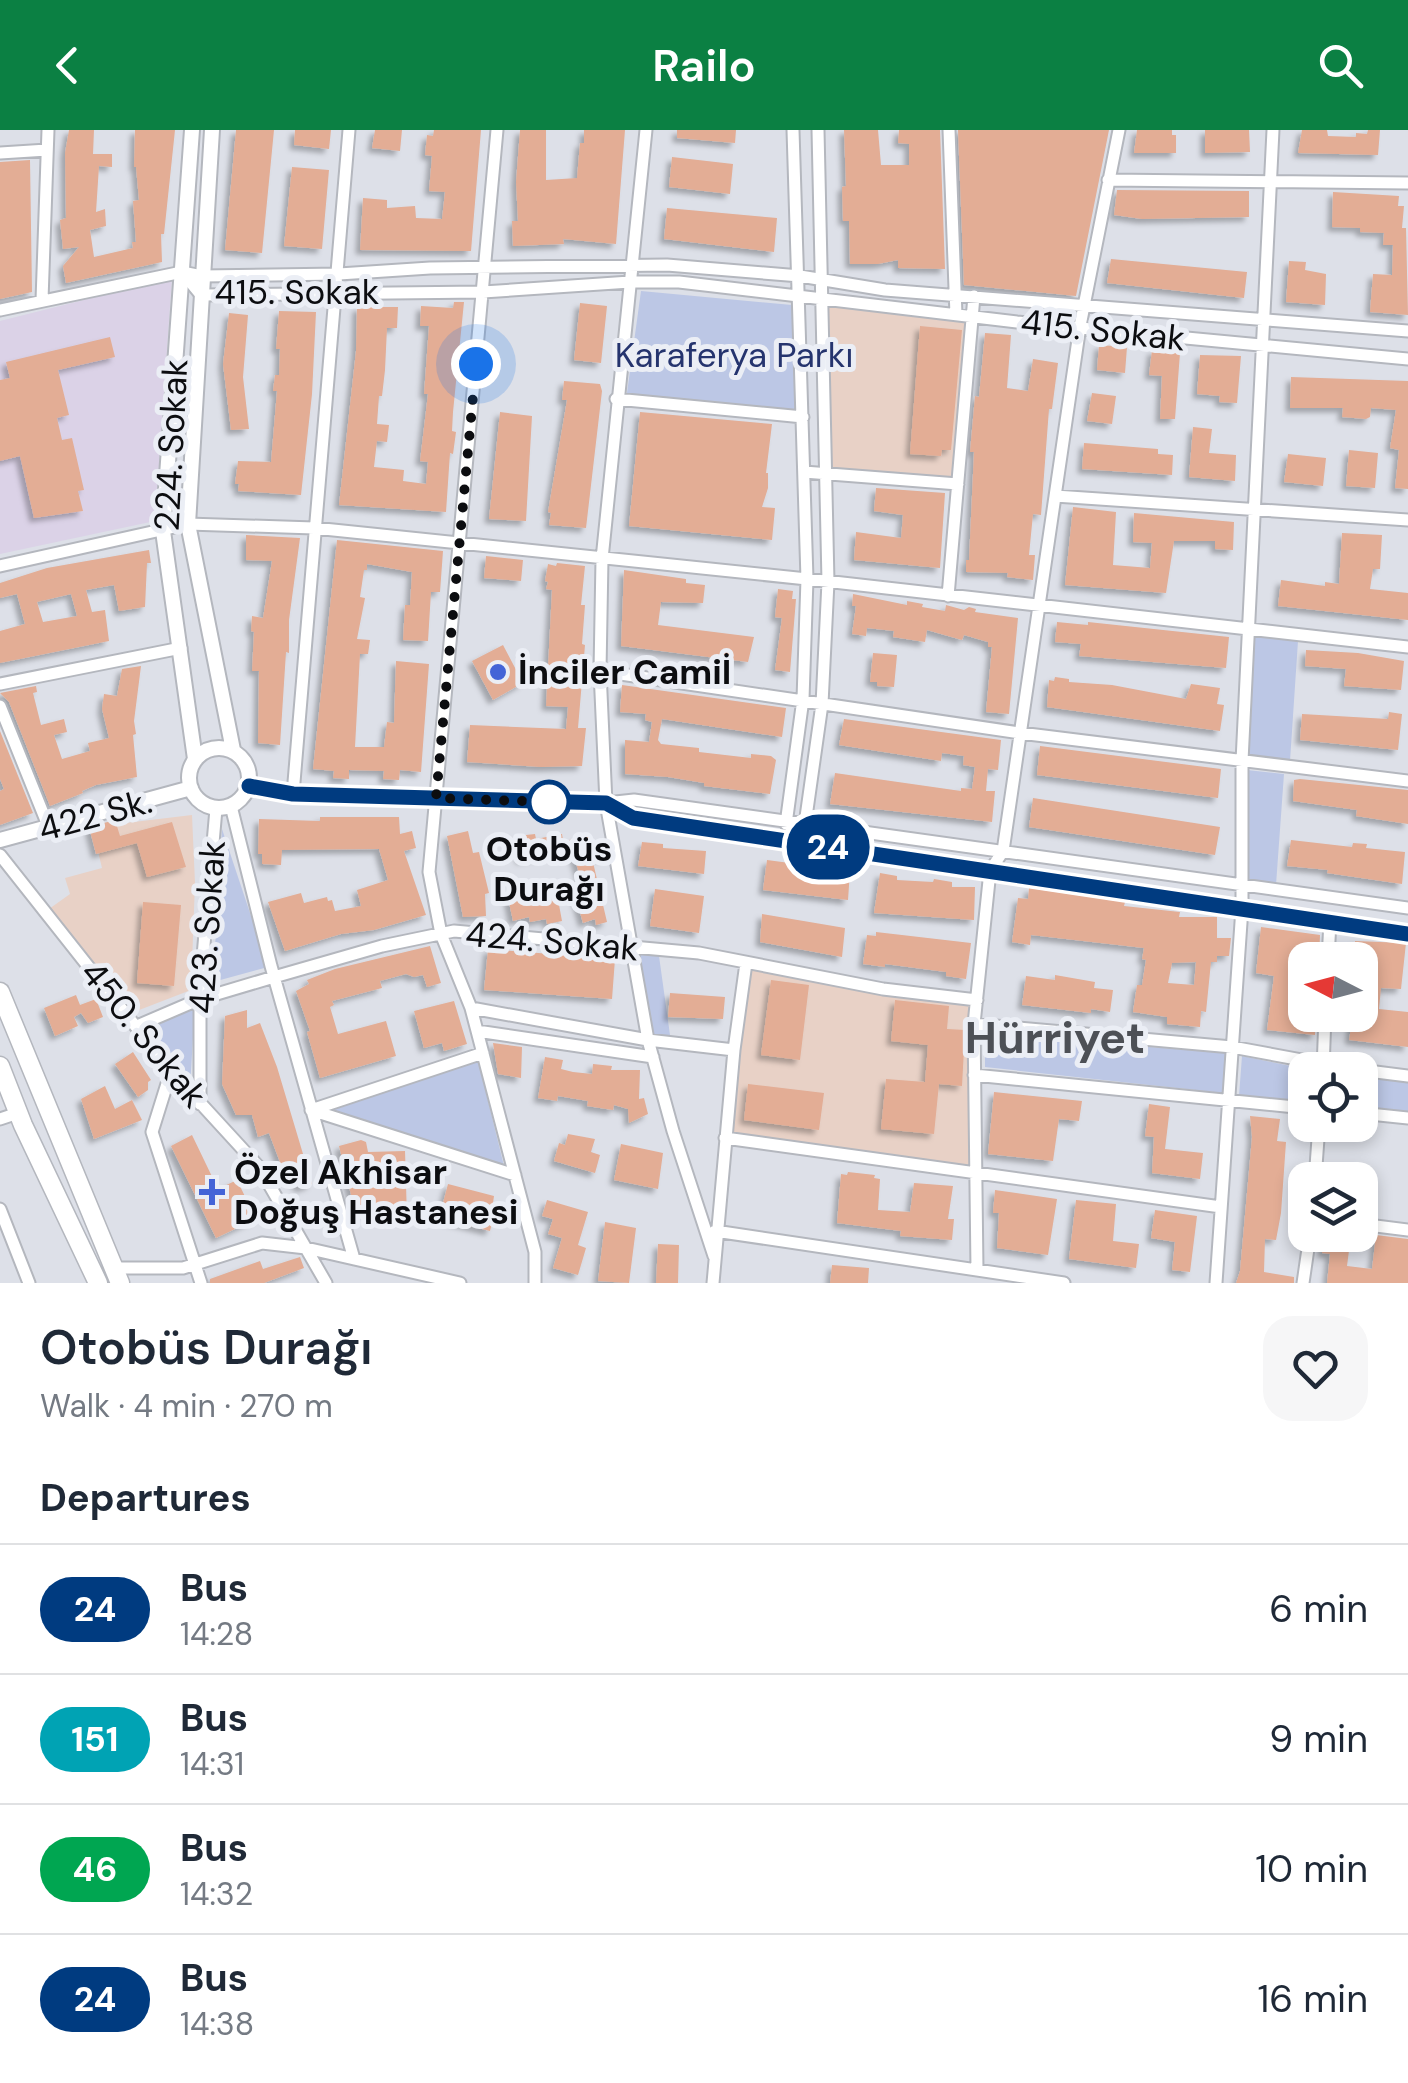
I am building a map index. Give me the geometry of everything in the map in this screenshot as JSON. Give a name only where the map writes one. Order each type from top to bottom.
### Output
[{"type":"main road","points":[[0,992],[117,1276]]},
{"type":"main road","points":[[0,1066],[9,1116],[98,1283]]},
{"type":"street","points":[[42,300],[48,130]]},
{"type":"street","name":"224. Sokak","points":[[192,130],[164,531],[195,759]]},
{"type":"street","name":"224. Sokak","points":[[212,130],[188,524],[234,750]]},
{"type":"street","points":[[293,794],[350,130]]},
{"type":"street","points":[[497,130],[429,872],[440,934],[477,1030],[516,1175],[535,1252],[535,1283]]},
{"type":"street","points":[[646,130],[602,559],[600,671],[606,803],[648,1040],[714,1256]]},
{"type":"street","points":[[782,840],[803,699],[807,579],[793,130]]},
{"type":"street","points":[[798,843],[805,824],[822,704],[828,582],[818,130]]},
{"type":"street","points":[[948,130],[956,315]]},
{"type":"street","points":[[978,1270],[974,1024],[990,871],[1003,851],[1080,326],[1119,130]]},
{"type":"street","points":[[1216,1283],[1242,908],[1242,761],[1273,130]]},
{"type":"street","points":[[0,154],[47,150]]},
{"type":"street","points":[[1108,180],[1408,182]]},
{"type":"street","name":"415. Sokak","points":[[182,272],[202,276],[339,274],[430,268],[631,265],[800,276],[822,282],[1084,307],[1408,331]]},
{"type":"street","points":[[0,310],[182,272]]},
{"type":"street","name":"415. Sokak","points":[[182,272],[200,295],[483,292],[680,282],[956,315],[1408,359]]},
{"type":"street","points":[[948,596],[974,296]]},
{"type":"street","points":[[616,399],[803,417]]},
{"type":"street","points":[[804,472],[958,484]]},
{"type":"street","points":[[1054,496],[1408,520]]},
{"type":"street","points":[[0,566],[188,524],[314,528],[1408,646]]},
{"type":"street","points":[[0,684],[181,648]]},
{"type":"street","points":[[600,671],[1020,732],[1408,781]]},
{"type":"street","points":[[0,706],[49,828]]},
{"type":"street","points":[[213,748],[234,750],[248,766],[249,786],[245,794],[224,807],[202,803],[188,779],[195,759],[213,748]]},
{"type":"street","points":[[249,786],[293,794],[606,803],[634,800],[1408,908]]},
{"type":"street","name":"422 Sk.","points":[[0,840],[190,788]]},
{"type":"street","points":[[606,803],[633,818],[1408,934]]},
{"type":"street","points":[[224,807],[354,1259]]},
{"type":"street","name":"423. Sokak","points":[[200,1104],[200,999],[224,807]]},
{"type":"street","name":"450. Sokak","points":[[0,855],[172,1072],[259,1167],[326,1283]]},
{"type":"street","points":[[1329,942],[1330,921]]},
{"type":"street","name":"424. Sokak","points":[[137,1026],[200,999],[382,946],[454,931],[699,953],[883,989],[977,1000]]},
{"type":"street","points":[[712,1283],[746,962]]},
{"type":"street","points":[[470,1008],[648,1040],[734,1050]]},
{"type":"street","points":[[974,1024],[1232,1047],[1288,1060]]},
{"type":"street","points":[[477,1030],[653,1057]]},
{"type":"street","points":[[310,1110],[483,1053]]},
{"type":"street","points":[[172,1072],[152,1132],[201,1283]]},
{"type":"street","points":[[1378,1072],[1408,1076]]},
{"type":"street","points":[[974,1076],[1288,1106]]},
{"type":"street","points":[[310,1110],[516,1175]]},
{"type":"street","points":[[1378,1115],[1408,1118]]},
{"type":"street","points":[[725,1138],[1221,1206]]},
{"type":"street","points":[[0,1209],[29,1283]]},
{"type":"street","points":[[1378,1226],[1408,1230]]},
{"type":"street","points":[[716,1231],[1064,1283]]},
{"type":"street","points":[[117,1276],[183,1268],[262,1242],[306,1248],[460,1283]]},
{"type":"street","points":[[1303,1283],[1308,1252]]},
{"type":"shaded area","points":[[172,278],[155,521],[0,554],[0,321]]},
{"type":"shaded area","points":[[821,299],[973,316],[958,484],[825,471]]},
{"type":"shaded area","points":[[192,815],[195,883],[191,990],[134,1012],[49,909],[70,894],[65,878],[102,868],[92,827]]},
{"type":"shaded area","points":[[750,969],[858,990],[972,1004],[972,1169],[732,1133]]},
{"type":"green space","name":"Karaferya Parkı","points":[[641,291],[792,305],[796,416],[626,400]]},
{"type":"green space","points":[[1255,637],[1298,641],[1290,761],[1247,756]]},
{"type":"green space","points":[[1247,770],[1284,774],[1276,885],[1245,880]]},
{"type":"green space","points":[[222,829],[268,967],[213,982]]},
{"type":"green space","points":[[640,953],[659,956],[670,1035],[648,1040]]},
{"type":"green space","points":[[195,1005],[190,1087],[144,1027]]},
{"type":"green space","points":[[985,1034],[1226,1053],[1223,1093],[985,1067]]},
{"type":"green space","points":[[1242,1056],[1288,1065],[1288,1099],[1239,1096]]},
{"type":"green space","points":[[478,1060],[504,1166],[325,1111]]},
{"type":"green space","points":[[1378,1077],[1408,1081],[1408,1114],[1378,1110]]},
{"type":"building","points":[[69,130],[94,130],[93,154],[112,154],[112,167],[99,166],[96,212],[105,209],[106,226],[90,230],[94,257],[133,248],[132,242],[136,242],[133,201],[139,200],[134,167],[135,130],[175,130],[161,234],[162,262],[66,283],[63,266],[79,247],[63,249],[60,220],[66,218],[65,153]]},
{"type":"building","points":[[236,130],[274,130],[262,253],[225,250]]},
{"type":"building","points":[[295,130],[331,130],[329,149],[294,145]]},
{"type":"building","points":[[375,130],[402,130],[400,151],[372,148]]},
{"type":"building","points":[[434,130],[481,130],[471,251],[360,250],[363,198],[387,200],[387,208],[415,206],[416,218],[442,219],[445,192],[429,191],[432,156],[425,155],[427,135],[433,136]]},
{"type":"building","points":[[520,130],[546,130],[546,180],[577,178],[584,130],[625,130],[616,244],[563,239],[564,244],[513,246],[512,221],[518,221]]},
{"type":"building","points":[[677,130],[736,130],[735,143],[677,138]]},
{"type":"building","points":[[844,130],[878,130],[881,165],[909,165],[909,144],[898,143],[899,130],[940,130],[945,269],[898,268],[898,260],[850,264],[849,221],[843,221]]},
{"type":"building","points":[[958,130],[1109,130],[1076,296],[964,285]]},
{"type":"building","points":[[1137,130],[1172,130],[1172,135],[1176,135],[1176,153],[1134,153]]},
{"type":"building","points":[[1205,130],[1249,130],[1250,152],[1205,153]]},
{"type":"building","points":[[1302,130],[1327,130],[1328,136],[1356,137],[1356,133],[1380,130],[1378,155],[1298,153]]},
{"type":"building","points":[[672,157],[733,164],[730,194],[669,187]]},
{"type":"building","points":[[30,160],[32,292],[0,299],[0,162]]},
{"type":"building","points":[[292,167],[329,170],[322,249],[284,246]]},
{"type":"building","points":[[1117,190],[1249,191],[1249,217],[1142,219],[1114,215]]},
{"type":"building","points":[[1333,192],[1399,196],[1398,206],[1404,206],[1402,228],[1406,228],[1408,315],[1370,312],[1373,274],[1392,275],[1393,245],[1383,245],[1384,233],[1332,227]]},
{"type":"building","points":[[667,208],[777,218],[774,252],[664,239]]},
{"type":"building","points":[[1111,259],[1247,272],[1244,298],[1107,283]]},
{"type":"building","points":[[1289,261],[1306,262],[1305,270],[1326,274],[1325,305],[1286,302]]},
{"type":"building","points":[[454,302],[464,302],[453,412],[452,431],[456,432],[453,454],[450,453],[446,512],[339,505],[357,307],[398,307],[397,328],[387,328],[379,396],[377,424],[389,425],[387,442],[377,441],[374,467],[404,470],[403,481],[426,484],[428,462],[420,461],[428,394],[424,394],[429,326],[420,326],[421,306],[453,308]]},
{"type":"building","points":[[580,303],[607,306],[601,363],[574,360]]},
{"type":"building","points":[[279,311],[316,312],[301,495],[238,491],[239,484],[235,484],[238,461],[271,462],[277,391],[273,391],[275,375],[279,375]]},
{"type":"building","points":[[229,313],[248,315],[243,377],[249,429],[231,430],[223,364]]},
{"type":"building","points":[[920,326],[962,330],[951,450],[942,450],[941,456],[910,454]]},
{"type":"building","points":[[985,333],[1011,335],[1007,388],[1028,391],[1033,359],[1058,363],[1049,409],[1041,515],[1033,514],[1029,555],[1035,555],[1033,580],[1007,577],[1008,573],[966,572],[974,452],[970,452]]},
{"type":"building","points":[[110,337],[115,357],[58,370],[69,415],[57,418],[62,440],[72,438],[84,490],[78,491],[83,511],[34,518],[20,456],[0,461],[0,380],[10,378],[6,362]]},
{"type":"building","points":[[1099,345],[1127,347],[1125,373],[1097,370]]},
{"type":"building","points":[[1152,350],[1180,353],[1175,419],[1160,419],[1162,376],[1149,375]]},
{"type":"building","points":[[1200,355],[1241,356],[1237,403],[1219,402],[1220,396],[1197,394]]},
{"type":"building","points":[[1291,377],[1408,381],[1408,489],[1395,488],[1399,450],[1390,448],[1396,410],[1371,408],[1366,419],[1342,417],[1343,408],[1290,408]]},
{"type":"building","points":[[564,381],[600,384],[602,391],[586,528],[549,525],[567,400],[562,400]]},
{"type":"building","points":[[1092,393],[1116,396],[1112,424],[1087,421]]},
{"type":"building","points":[[500,412],[532,416],[526,521],[489,519]]},
{"type":"building","points":[[640,412],[772,424],[768,488],[762,507],[775,508],[772,540],[629,526]]},
{"type":"building","points":[[1193,427],[1212,429],[1209,453],[1236,455],[1235,481],[1189,477]]},
{"type":"building","points":[[1084,443],[1158,449],[1158,454],[1173,455],[1172,475],[1082,469]]},
{"type":"building","points":[[1349,450],[1378,453],[1375,488],[1346,486]]},
{"type":"building","points":[[1288,454],[1326,458],[1323,486],[1284,482]]},
{"type":"building","points":[[876,488],[945,493],[940,568],[854,560],[856,532],[901,538],[903,515],[874,511]]},
{"type":"building","points":[[1073,507],[1116,512],[1113,565],[1150,568],[1152,543],[1133,542],[1134,513],[1234,522],[1233,550],[1215,549],[1215,541],[1174,541],[1166,593],[1065,585]]},
{"type":"building","points":[[1342,533],[1382,535],[1380,569],[1373,569],[1370,589],[1408,593],[1408,620],[1278,606],[1281,580],[1339,584]]},
{"type":"building","points":[[246,535],[300,538],[289,620],[280,745],[258,743],[259,671],[252,671],[252,616],[263,618],[272,561],[246,560]]},
{"type":"building","points":[[337,540],[443,551],[440,592],[431,592],[428,641],[403,640],[412,572],[367,564],[364,570],[360,597],[365,598],[357,639],[370,640],[368,654],[360,654],[355,747],[384,747],[387,722],[394,723],[396,661],[429,664],[421,772],[400,770],[399,780],[383,779],[384,771],[349,770],[349,779],[333,778],[334,771],[313,769]]},
{"type":"building","points":[[149,550],[145,607],[119,611],[114,585],[86,590],[92,612],[105,610],[109,641],[0,663],[0,631],[25,624],[17,594],[0,598],[0,583],[47,568]],"holes":[[[71,594],[77,616],[43,622],[37,602]]]},
{"type":"building","points":[[486,556],[523,560],[521,581],[484,578]]},
{"type":"building","points":[[548,564],[585,566],[581,605],[585,605],[585,645],[578,728],[586,728],[582,766],[467,762],[470,725],[566,729],[568,707],[546,706],[552,590],[546,589],[545,581]]},
{"type":"building","points":[[624,570],[705,585],[703,603],[661,602],[658,625],[754,637],[748,662],[621,646]]},
{"type":"building","points":[[778,589],[793,591],[792,599],[796,599],[790,672],[775,670],[782,618],[775,617]]},
{"type":"building","points":[[853,594],[945,611],[946,605],[964,610],[969,607],[975,612],[1018,618],[1009,714],[986,712],[992,647],[988,647],[988,642],[964,635],[962,640],[927,630],[925,642],[893,637],[894,631],[867,628],[866,636],[852,634],[856,606],[852,606]]},
{"type":"building","points":[[1057,622],[1229,637],[1226,668],[1079,656],[1081,644],[1055,642]]},
{"type":"building","name":"İnciler Camiİ","points":[[503,645],[523,683],[493,700],[472,661]]},
{"type":"building","points":[[1306,650],[1404,661],[1401,690],[1344,686],[1346,669],[1305,666]]},
{"type":"building","points":[[873,653],[897,655],[894,687],[870,682]]},
{"type":"building","points":[[141,666],[133,735],[137,777],[96,785],[50,806],[9,702],[0,693],[36,686],[37,692],[33,693],[41,725],[64,719],[67,732],[54,735],[62,759],[90,751],[88,743],[109,738],[102,709],[104,694],[117,696],[122,669]]},
{"type":"building","points":[[1055,677],[1186,699],[1191,684],[1220,688],[1217,704],[1224,705],[1220,731],[1047,707],[1049,680],[1054,681]]},
{"type":"building","points":[[622,685],[786,708],[782,737],[662,719],[658,740],[661,744],[699,748],[699,752],[751,758],[751,754],[771,756],[776,760],[770,794],[625,774],[625,740],[649,742],[652,722],[645,720],[646,714],[620,712]]},
{"type":"building","points":[[1389,712],[1402,714],[1398,750],[1300,740],[1302,714],[1388,719]]},
{"type":"building","points":[[844,719],[1001,740],[998,770],[988,769],[986,791],[995,791],[992,822],[830,804],[835,773],[961,791],[972,789],[975,767],[963,765],[964,756],[942,753],[941,761],[839,745]]},
{"type":"building","points":[[0,731],[33,813],[0,825],[0,791],[4,789],[0,779]]},
{"type":"building","points":[[1040,746],[1221,769],[1218,798],[1037,775]]},
{"type":"building","points":[[1294,780],[1408,790],[1408,824],[1356,816],[1357,810],[1293,801]]},
{"type":"building","points":[[1033,798],[1220,827],[1215,855],[1029,827]]},
{"type":"building","points":[[320,817],[399,817],[400,834],[412,831],[416,848],[404,851],[426,915],[285,951],[268,902],[301,893],[304,903],[327,897],[335,911],[361,906],[357,890],[388,880],[379,849],[282,850],[281,865],[262,864],[262,854],[258,854],[259,819],[320,821]]},
{"type":"building","points":[[115,820],[120,836],[172,822],[186,867],[147,877],[137,843],[96,854],[89,827]]},
{"type":"building","points":[[468,831],[473,853],[479,852],[489,893],[485,894],[486,916],[463,917],[447,836]]},
{"type":"building","points":[[535,834],[536,839],[562,834],[563,840],[591,836],[593,848],[604,846],[606,856],[592,858],[607,922],[596,925],[595,919],[583,923],[574,891],[583,887],[574,856],[565,857],[563,851],[520,860],[517,836]]},
{"type":"building","points":[[1291,840],[1352,847],[1353,843],[1367,844],[1366,848],[1405,852],[1402,884],[1287,866]]},
{"type":"building","points":[[642,842],[663,844],[663,848],[706,851],[704,874],[638,866]]},
{"type":"building","points":[[767,860],[850,871],[848,900],[763,890]]},
{"type":"building","points":[[880,873],[897,876],[897,880],[934,879],[952,882],[952,887],[975,887],[974,920],[874,913]]},
{"type":"building","points":[[537,886],[539,897],[557,894],[562,921],[530,922],[529,917],[513,921],[507,893]]},
{"type":"building","points":[[1029,888],[1180,912],[1179,917],[1217,917],[1217,938],[1231,938],[1229,956],[1217,956],[1217,962],[1211,962],[1206,1012],[1201,1011],[1200,1027],[1167,1024],[1167,1017],[1133,1012],[1137,985],[1142,985],[1144,948],[1031,935],[1030,945],[1012,942],[1018,898],[1028,899]],"holes":[[[1196,962],[1194,985],[1168,983],[1172,963]]]},
{"type":"building","points":[[655,889],[704,896],[699,933],[650,926]]},
{"type":"building","points":[[143,902],[181,905],[174,986],[137,983]]},
{"type":"building","points":[[762,914],[845,928],[842,957],[760,942]]},
{"type":"building","points":[[1261,927],[1320,935],[1320,942],[1288,942],[1288,1032],[1315,1035],[1267,1030],[1274,976],[1256,973]]},
{"type":"building","points":[[876,932],[971,943],[966,979],[946,976],[946,972],[863,964],[867,935],[876,936]]},
{"type":"building","points":[[1355,941],[1406,943],[1401,989],[1381,988],[1379,1009],[1408,1012],[1408,1047],[1349,1040],[1350,1032],[1378,1032],[1378,942]]},
{"type":"building","points":[[430,946],[441,983],[427,987],[423,975],[406,974],[380,981],[382,988],[332,1001],[334,1005],[330,1007],[338,1034],[386,1021],[396,1056],[320,1078],[296,991],[309,984],[307,980],[335,969]]},
{"type":"building","points":[[488,949],[615,959],[612,999],[484,990]]},
{"type":"building","points":[[1055,975],[1095,982],[1094,988],[1113,990],[1110,1012],[1022,1005],[1026,976],[1055,980]]},
{"type":"building","points":[[771,980],[809,985],[800,1060],[761,1055]]},
{"type":"building","points":[[670,993],[725,997],[723,1019],[668,1017]]},
{"type":"building","points":[[76,995],[80,1005],[96,999],[103,1017],[88,1023],[81,1013],[74,1017],[78,1026],[55,1036],[44,1008]]},
{"type":"building","points":[[895,1000],[949,1006],[947,1029],[965,1030],[962,1086],[939,1084],[934,1134],[881,1129],[886,1079],[925,1082],[928,1045],[891,1041]]},
{"type":"building","points":[[454,1001],[467,1044],[444,1051],[442,1043],[424,1048],[414,1011]]},
{"type":"building","points":[[247,1010],[247,1028],[260,1023],[277,1067],[312,1184],[301,1188],[286,1178],[269,1133],[258,1137],[252,1115],[236,1115],[222,1084],[225,1016]]},
{"type":"building","points":[[493,1043],[522,1047],[521,1078],[498,1074]]},
{"type":"building","points":[[133,1052],[151,1080],[148,1090],[138,1097],[115,1064]]},
{"type":"building","points":[[545,1057],[563,1060],[561,1069],[573,1072],[592,1074],[593,1064],[612,1066],[611,1070],[640,1070],[639,1099],[644,1098],[648,1114],[629,1123],[628,1109],[614,1105],[613,1110],[558,1096],[557,1101],[538,1098]]},
{"type":"building","points":[[748,1084],[824,1093],[819,1130],[744,1120]]},
{"type":"building","points":[[105,1086],[115,1109],[132,1100],[142,1120],[94,1139],[81,1099]]},
{"type":"building","points":[[994,1092],[1082,1101],[1079,1121],[1059,1119],[1053,1161],[988,1154]]},
{"type":"building","points":[[1149,1104],[1170,1107],[1165,1149],[1203,1153],[1200,1179],[1152,1173],[1154,1137],[1145,1136]]},
{"type":"building","points":[[1250,1116],[1280,1119],[1277,1141],[1286,1142],[1281,1213],[1276,1240],[1265,1239],[1264,1272],[1294,1277],[1294,1283],[1236,1283],[1252,1137]]},
{"type":"building","points":[[568,1134],[595,1139],[591,1152],[600,1155],[595,1173],[554,1161],[559,1143],[565,1145]]},
{"type":"building","points":[[192,1135],[218,1189],[237,1180],[256,1219],[216,1238],[171,1146]]},
{"type":"building","points":[[366,1142],[368,1152],[405,1151],[407,1218],[379,1219],[379,1209],[360,1214],[355,1211],[339,1146]]},
{"type":"building","points":[[621,1144],[663,1153],[658,1189],[614,1180]]},
{"type":"building","points":[[841,1174],[880,1179],[878,1210],[910,1212],[914,1183],[953,1186],[948,1219],[954,1219],[952,1240],[900,1236],[901,1231],[837,1223]]},
{"type":"building","points":[[448,1184],[494,1196],[490,1231],[447,1220],[451,1205],[443,1203]]},
{"type":"building","points":[[995,1190],[1057,1199],[1048,1255],[997,1248],[999,1213],[993,1213]]},
{"type":"building","points":[[547,1200],[588,1212],[578,1245],[586,1248],[578,1275],[553,1268],[562,1238],[548,1234],[553,1219],[542,1216]]},
{"type":"building","points":[[1076,1200],[1116,1204],[1113,1241],[1139,1244],[1136,1268],[1069,1259]]},
{"type":"building","points":[[1155,1210],[1197,1216],[1190,1272],[1172,1270],[1175,1242],[1151,1238]]},
{"type":"building","points":[[605,1222],[636,1228],[629,1283],[598,1281]]},
{"type":"building","points":[[1378,1235],[1408,1239],[1408,1283],[1327,1283],[1330,1254],[1322,1253],[1349,1252],[1347,1266],[1372,1269]]},
{"type":"building","points":[[658,1244],[679,1245],[678,1283],[656,1283]]},
{"type":"building","points":[[300,1257],[304,1268],[264,1283],[210,1283],[210,1279],[260,1261],[263,1269]]},
{"type":"building","points":[[832,1265],[869,1268],[868,1283],[830,1283]]},
{"type":"bus line","name":"24","points":[[249,786],[293,794],[606,803],[633,818],[1408,934]]},
{"type":"place","name":"İnciler Camiİ","points":[[498,672]]},
{"type":"place","name":"Otobüs Durağı","points":[[549,802]]},
{"type":"place","name":"Özel Akhisar Doğuş Hastanesi","points":[[212,1192]]},
{"type":"district","name":"Hürriyet","points":[[1055,1037]]},
{"type":"route","points":[[476,364],[436,798],[549,802]]}]
